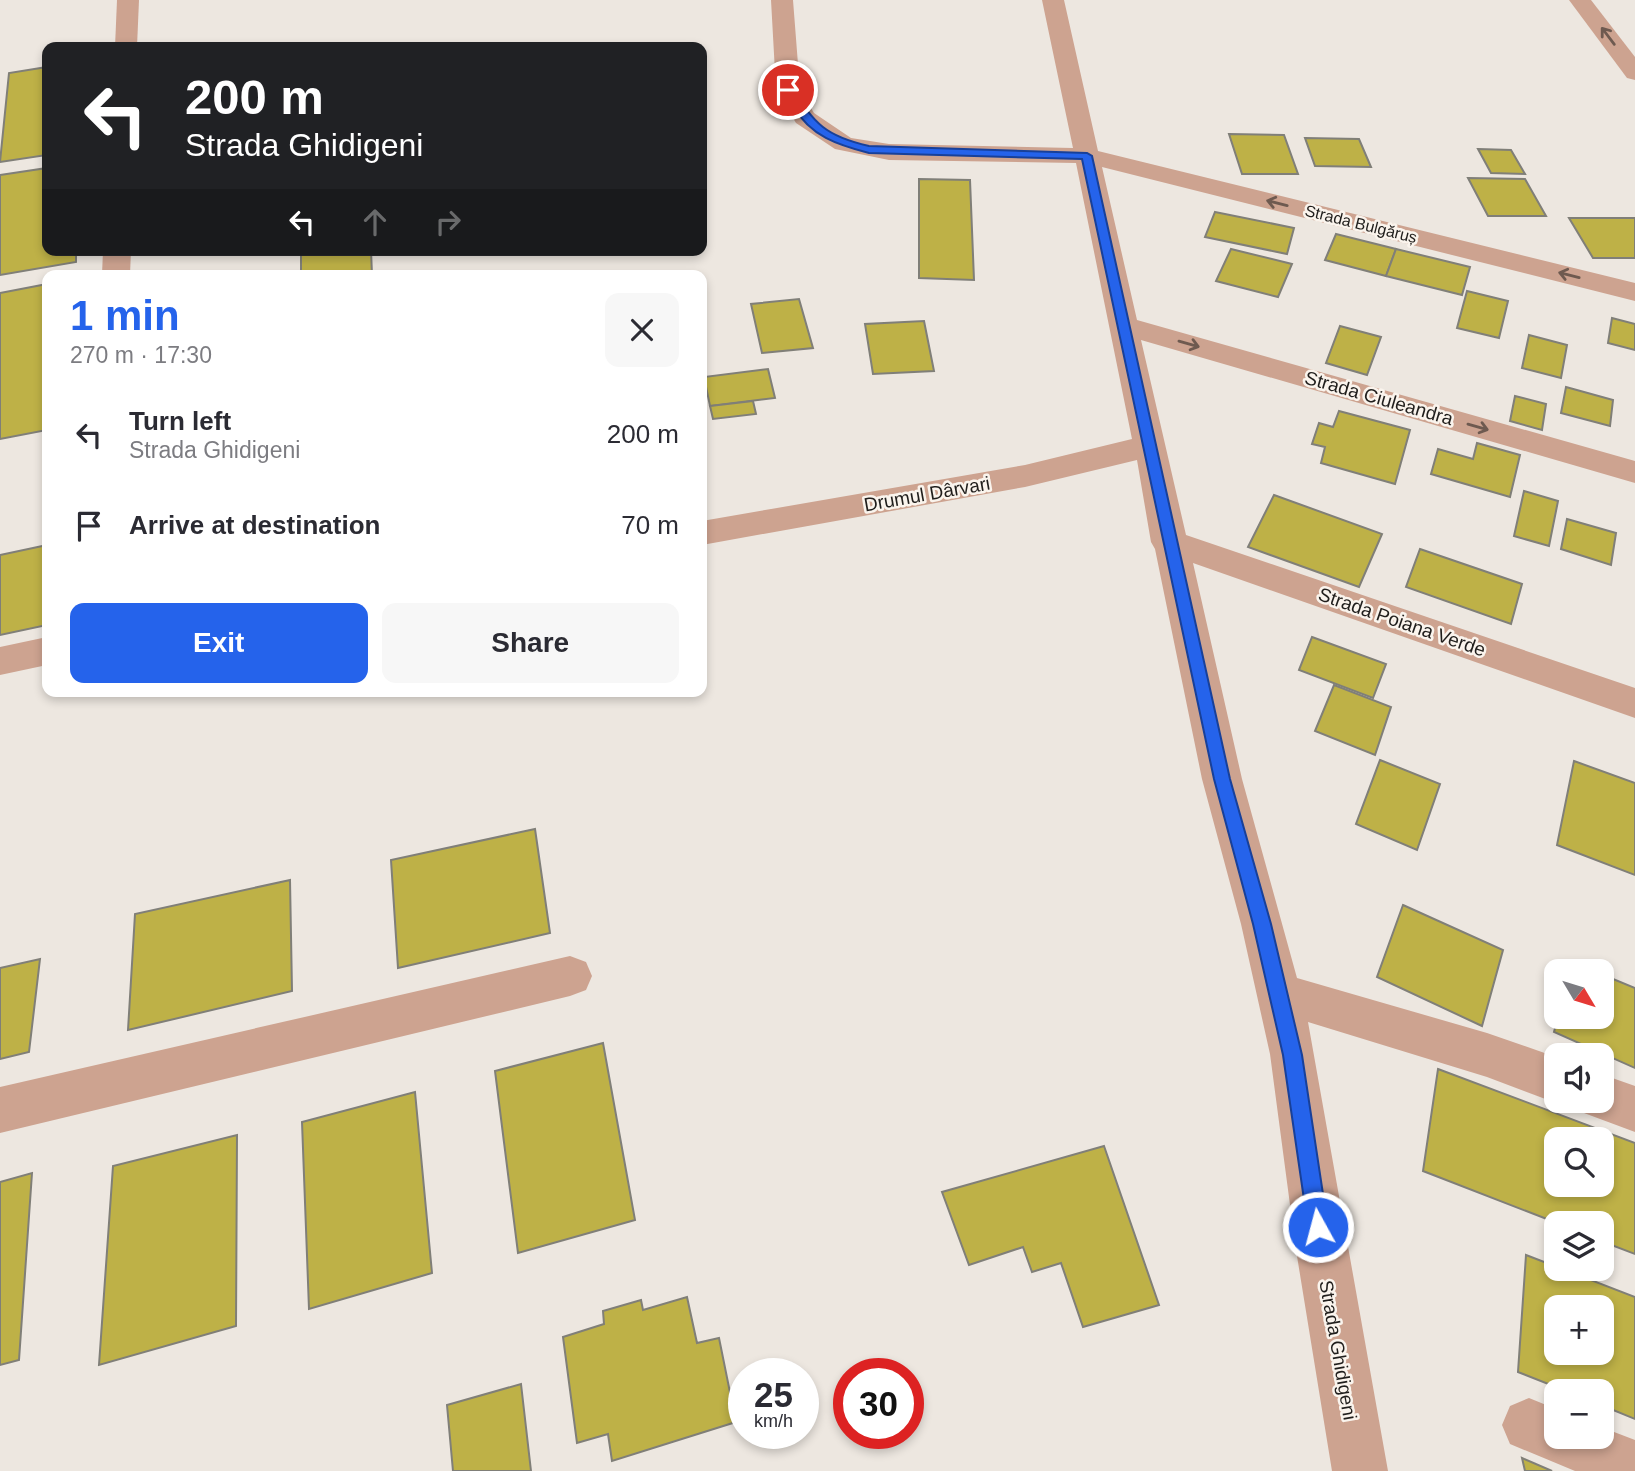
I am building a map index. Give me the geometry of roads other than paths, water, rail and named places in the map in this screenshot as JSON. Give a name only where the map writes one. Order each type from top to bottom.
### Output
[{"type":"street","points":[[126,42],[128,0]]},
{"type":"street","points":[[782,0],[788,90],[805,118],[822,132],[844,144],[890,152],[1087,156]]},
{"type":"street","name":"Strada Ghidigeni","points":[[1053,0],[1150,446],[1168,542],[1222,779],[1293,1055],[1321,1250],[1360,1471]]},
{"type":"street","points":[[1580,0],[1635,73]]},
{"type":"street","name":"Strada Bulgăruș","points":[[1087,156],[1635,292]]},
{"type":"street","name":"Strada Ciuleandra","points":[[1123,325],[1635,472]]},
{"type":"street","name":"Drumul Dârvari","points":[[707,532],[1025,476],[1150,446]]},
{"type":"street","name":"Strada Poiana Verde","points":[[1168,542],[1635,703]]},
{"type":"street","points":[[0,661],[42,652]]},
{"type":"street","points":[[0,1110],[570,976]]},
{"type":"street","points":[[1279,993],[1487,1055],[1544,1076]]},
{"type":"street","points":[[1614,1102],[1635,1109]]},
{"type":"street","points":[[1589,1449],[1635,1468]]}]
